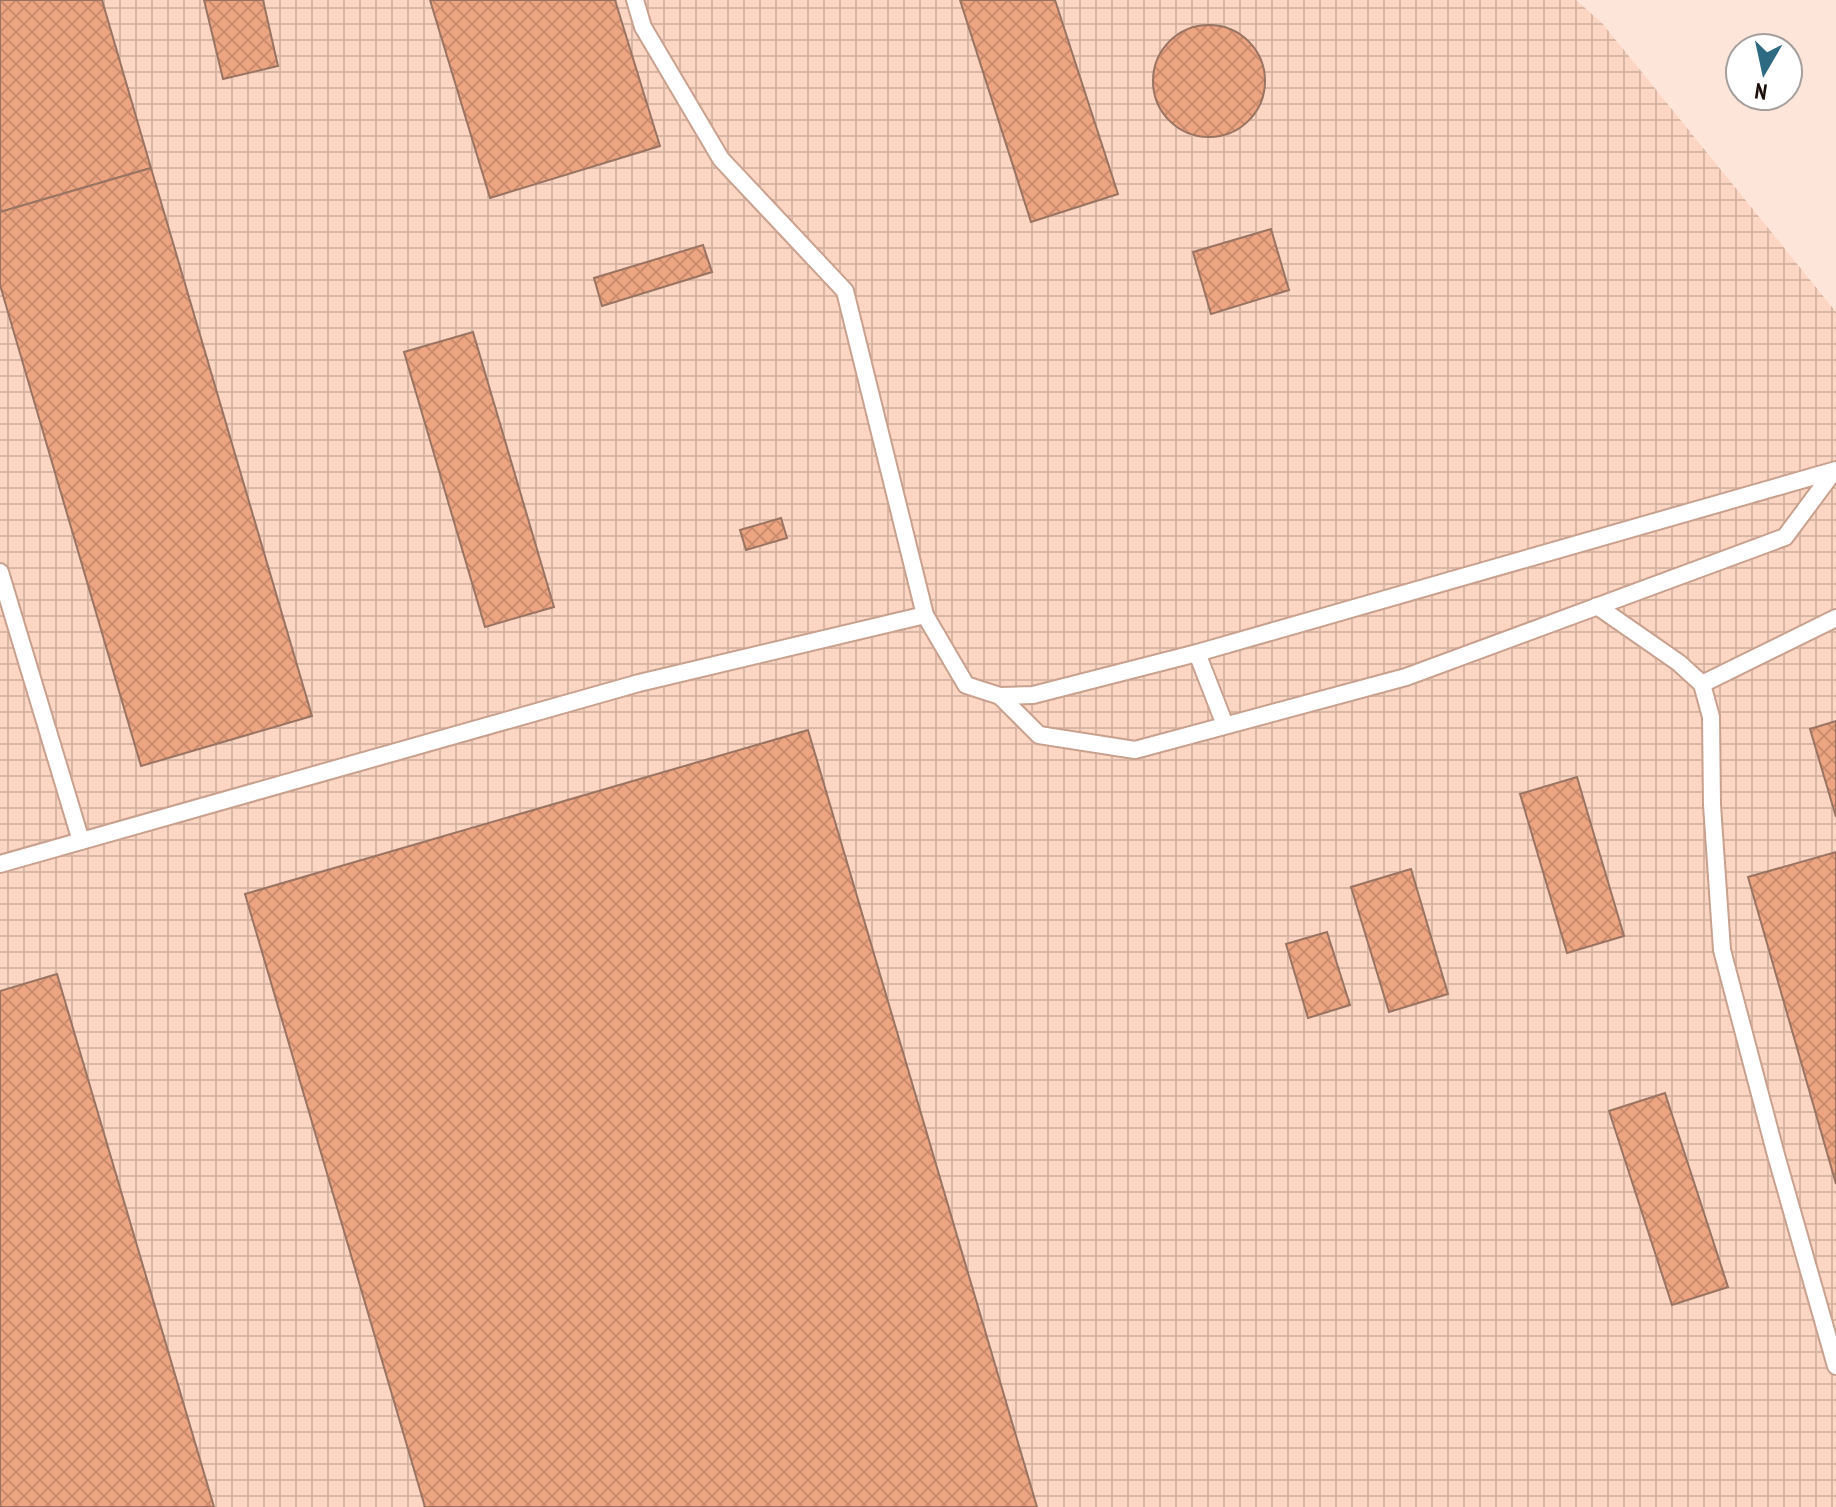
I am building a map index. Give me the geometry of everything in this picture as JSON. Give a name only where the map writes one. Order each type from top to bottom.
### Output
[{"type":"lane","points":[[635,0],[643,27],[721,159],[845,291],[925,615],[966,685],[1000,696],[1033,695],[1197,653],[1835,471]]},
{"type":"lane","points":[[1000,696],[1039,735],[1135,750],[1406,677],[1785,537],[1835,471]]},
{"type":"lane","points":[[0,572],[81,841]]},
{"type":"lane","points":[[1597,606],[1679,663],[1702,684],[1711,717],[1712,805],[1722,950],[1836,1366]]},
{"type":"lane","points":[[0,864],[639,683],[925,615]]},
{"type":"lane","points":[[1702,684],[1836,618]]},
{"type":"lane","points":[[1197,653],[1225,725]]},
{"type":"shaded area","points":[[0,0],[1576,0],[1602,23],[1836,312],[1836,1507],[0,1507]]},
{"type":"building","points":[[0,0],[102,0],[151,168],[0,212]]},
{"type":"building","points":[[204,0],[263,0],[278,66],[223,79]]},
{"type":"building","points":[[430,0],[615,0],[660,146],[490,198]]},
{"type":"building","points":[[960,0],[1055,0],[1118,194],[1031,222]]},
{"type":"building","points":[[1209,25],[1230,29],[1249,41],[1261,60],[1265,81],[1261,102],[1249,121],[1230,133],[1209,137],[1188,133],[1169,121],[1157,102],[1153,81],[1157,60],[1169,41],[1188,29]]},
{"type":"building","points":[[151,168],[312,716],[141,766],[0,285],[0,212]]},
{"type":"building","points":[[1271,229],[1289,290],[1211,314],[1193,252]]},
{"type":"building","points":[[703,245],[712,272],[602,306],[594,278]]},
{"type":"building","points":[[473,332],[554,607],[485,627],[404,352]]},
{"type":"building","points":[[781,518],[787,538],[746,550],[740,530]]},
{"type":"building","points":[[1836,721],[1836,817],[1810,729]]},
{"type":"building","points":[[808,730],[1037,1507],[425,1507],[245,894]]},
{"type":"building","points":[[1577,777],[1624,936],[1567,953],[1520,794]]},
{"type":"building","points":[[1836,852],[1836,1184],[1748,877]]},
{"type":"building","points":[[1411,869],[1448,994],[1389,1012],[1351,887]]},
{"type":"building","points":[[1327,932],[1350,1005],[1308,1018],[1286,944]]},
{"type":"building","points":[[57,974],[214,1507],[0,1507],[0,991]]},
{"type":"building","points":[[1665,1093],[1728,1287],[1672,1305],[1609,1111]]}]
